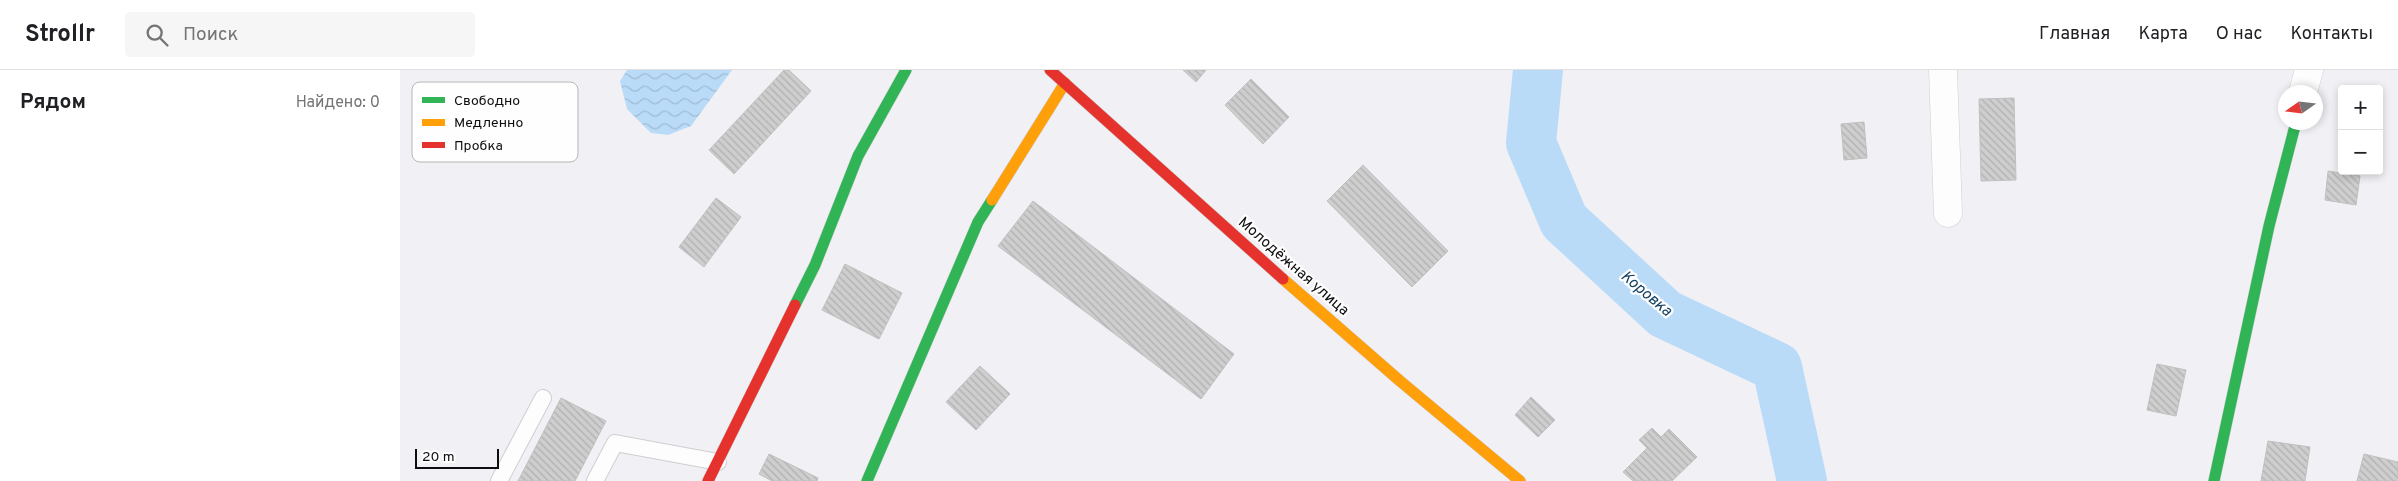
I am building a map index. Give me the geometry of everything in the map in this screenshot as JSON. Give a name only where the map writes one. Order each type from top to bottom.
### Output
[{"type":"street","points":[[708,481],[815,264],[858,156],[906,70]]},
{"type":"street","name":"Молодёжная улица","points":[[1050,70],[1262,260],[1459,432],[1520,481]]},
{"type":"street","points":[[1943,70],[1948,213]]},
{"type":"street","points":[[2305,85],[2309,70]]},
{"type":"street","points":[[867,481],[978,222],[1065,83]]},
{"type":"street","points":[[2214,481],[2269,226],[2294,130]]},
{"type":"lane","points":[[499,481],[543,398]]},
{"type":"lane","points":[[595,481],[615,443],[718,462]]},
{"type":"water","points":[[627,70],[732,70],[691,126],[668,135],[651,133],[627,109],[620,81]]},
{"type":"building","points":[[784,70],[789,70],[811,91],[734,174],[709,150]]},
{"type":"building","points":[[1183,70],[1206,70],[1196,82]]},
{"type":"building","points":[[1251,79],[1289,117],[1263,144],[1225,105]]},
{"type":"building","points":[[2014,98],[2016,180],[1981,181],[1979,99]]},
{"type":"building","points":[[1864,122],[1867,158],[1844,160],[1841,124]]},
{"type":"building","points":[[1363,165],[1448,251],[1412,287],[1327,201]]},
{"type":"building","points":[[2328,171],[2338,173],[2338,175],[2360,176],[2356,205],[2325,200]]},
{"type":"building","points":[[716,198],[741,217],[704,267],[679,247]]},
{"type":"building","points":[[1033,201],[1234,354],[1201,399],[998,246]]},
{"type":"building","points":[[845,264],[902,293],[879,339],[822,310]]},
{"type":"building","points":[[2157,364],[2186,370],[2176,416],[2147,410]]},
{"type":"building","points":[[980,366],[1010,394],[976,430],[946,402]]},
{"type":"building","points":[[1531,397],[1555,420],[1538,437],[1515,415]]},
{"type":"building","points":[[561,398],[606,421],[575,481],[518,481]]},
{"type":"building","points":[[1652,428],[1661,437],[1669,429],[1697,457],[1672,481],[1633,481],[1623,472],[1647,448],[1639,440]]},
{"type":"building","points":[[2268,441],[2310,447],[2305,481],[2261,481]]},
{"type":"building","points":[[769,454],[818,478],[817,481],[772,481],[759,474]]},
{"type":"building","points":[[2364,454],[2398,462],[2398,481],[2357,481]]},
{"type":"waterway","name":"Коровка","points":[[1538,70],[1531,143],[1564,221],[1665,314],[1777,367],[1802,481]]},
{"type":"traffic: fast","points":[[795,305],[815,265],[858,156],[906,70]]},
{"type":"traffic: fast","points":[[2214,481],[2269,226],[2294,130]]},
{"type":"traffic: fast","points":[[867,481],[978,222],[992,200]]},
{"type":"traffic: slow","points":[[992,200],[1065,83]]},
{"type":"traffic: slow","points":[[1283,279],[1400,381],[1520,481]]},
{"type":"traffic: jam","points":[[1050,70],[1283,279]]},
{"type":"traffic: jam","points":[[708,481],[795,305]]}]
